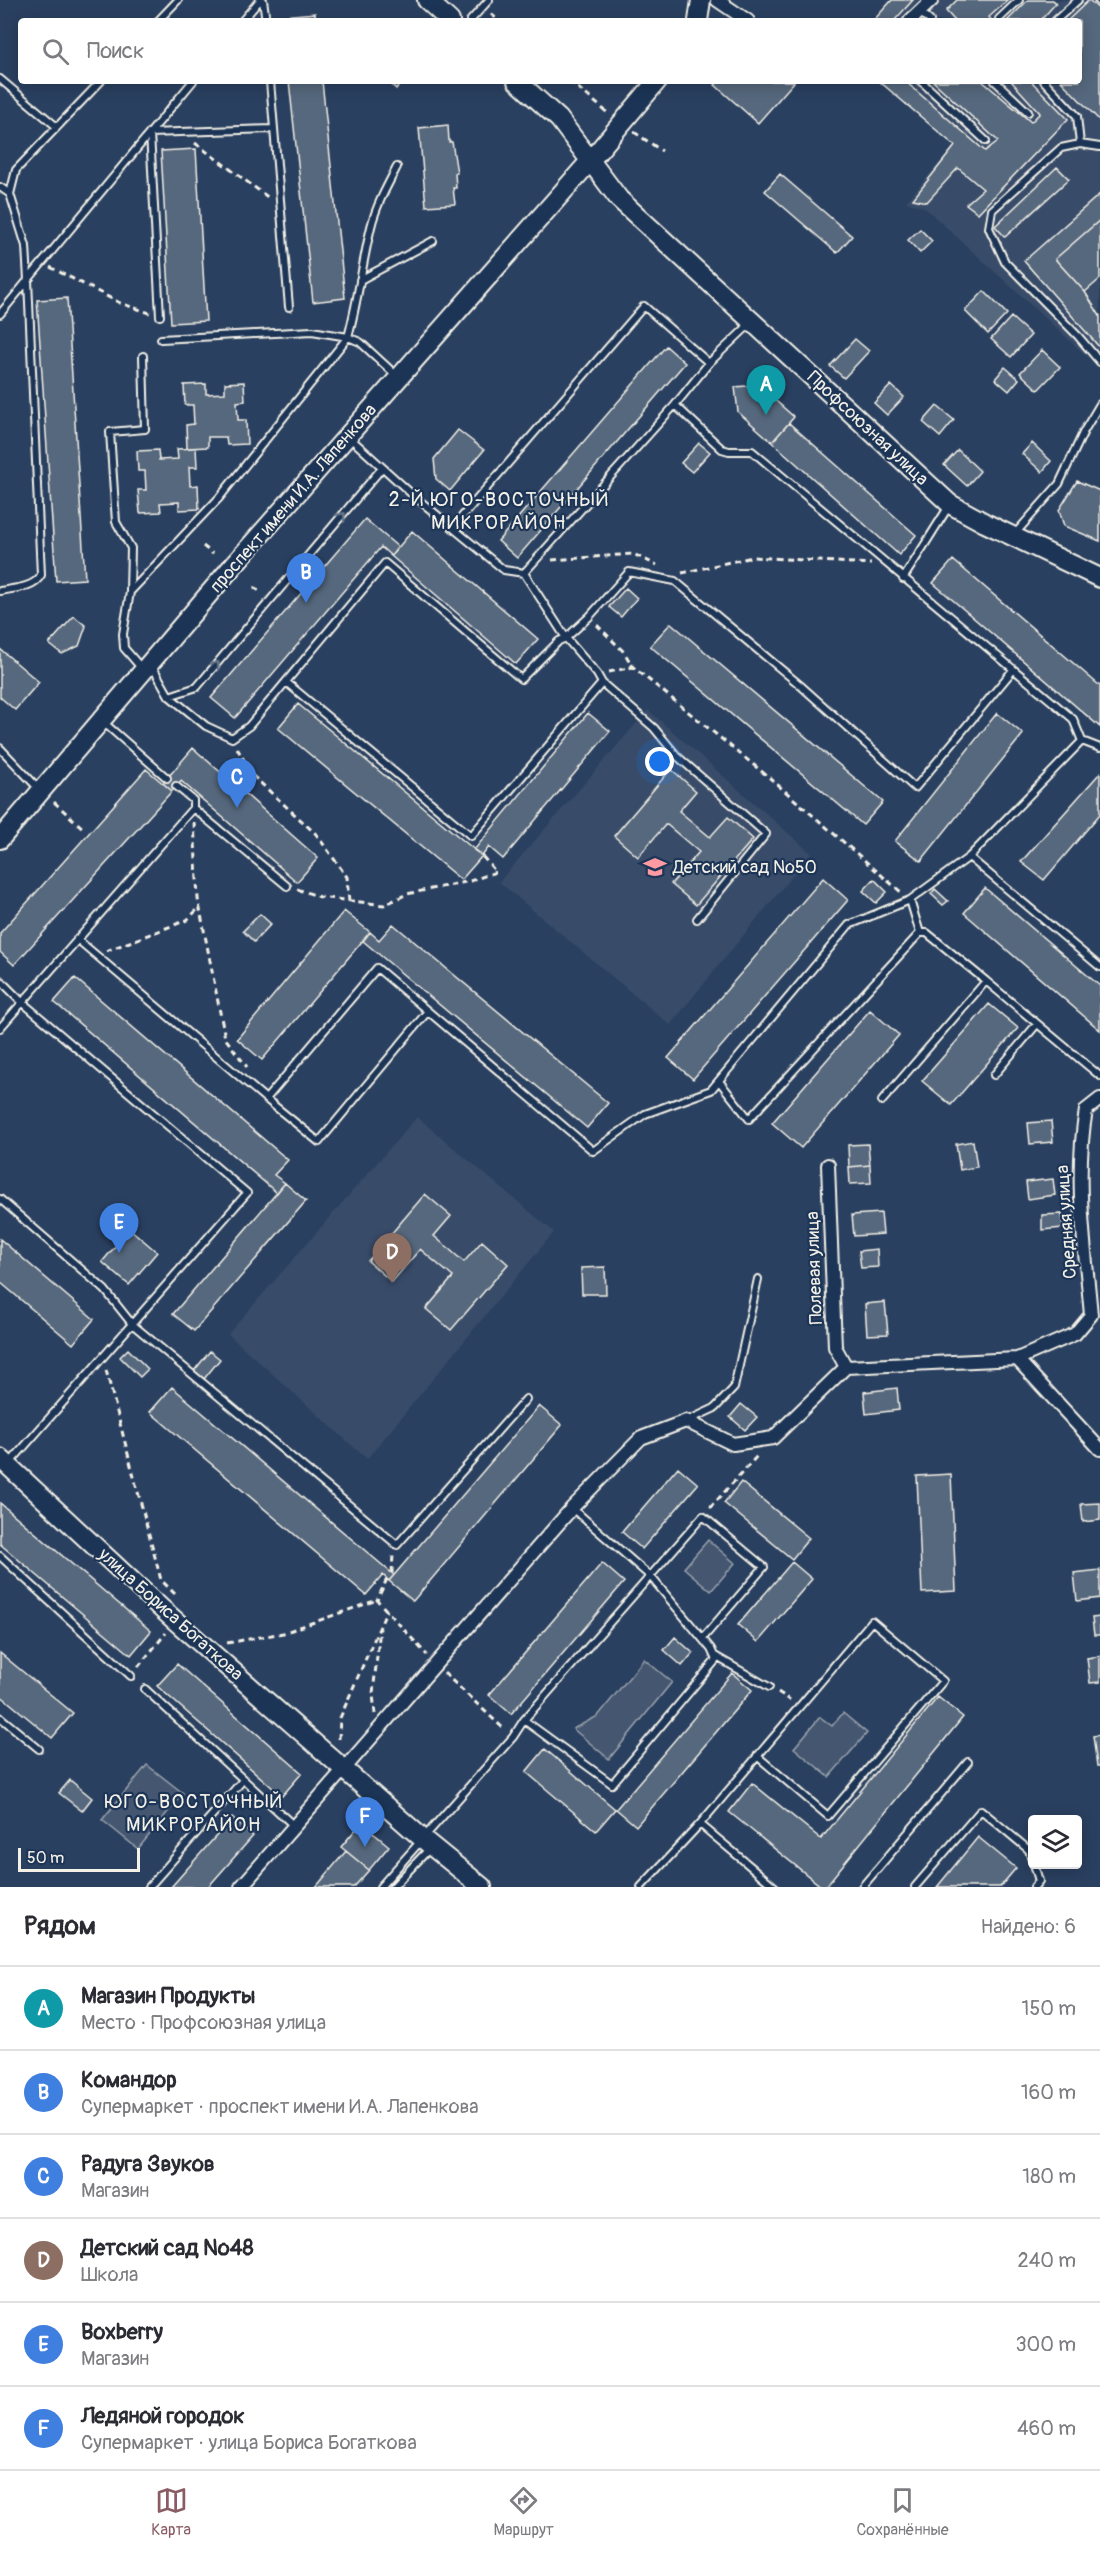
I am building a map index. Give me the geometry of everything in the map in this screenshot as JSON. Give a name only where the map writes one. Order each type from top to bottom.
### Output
[{"type":"main road","points":[[427,0],[447,18]]},
{"type":"main road","points":[[698,18],[701,0]]},
{"type":"main road","name":"Профсоюзная улица","points":[[520,84],[560,119],[619,200],[950,504],[1100,578]]},
{"type":"main road","name":"проспект имени И.А. Лапенкова","points":[[0,839],[347,435],[590,161],[654,84]]},
{"type":"main road","name":"улица Бориса Богаткова","points":[[4,1461],[212,1653],[427,1842],[482,1887]]},
{"type":"street","points":[[913,18],[932,0]]},
{"type":"street","points":[[721,1],[744,18]]},
{"type":"street","name":"Средняя улица","points":[[1017,1359],[1075,1334],[1091,1315],[1079,1197],[1080,1144],[1086,1110],[1100,1098]]},
{"type":"street","name":"Полевая улица","points":[[828,1165],[835,1347],[846,1367]]},
{"type":"street","points":[[242,1887],[572,1508],[641,1438],[686,1421],[733,1444],[773,1438],[846,1367],[1017,1359],[1100,1449]]},
{"type":"lane","points":[[161,18],[178,0]]},
{"type":"lane","points":[[245,18],[261,0]]},
{"type":"lane","points":[[261,0],[265,18]]},
{"type":"lane","points":[[474,18],[489,0]]},
{"type":"lane","points":[[1000,18],[1019,0]]},
{"type":"lane","points":[[1063,0],[1070,7]]},
{"type":"lane","points":[[1058,18],[1078,0]]},
{"type":"lane","points":[[920,11],[927,18]]},
{"type":"lane","points":[[0,79],[57,127]]},
{"type":"lane","points":[[0,591],[32,584],[38,581],[41,575],[27,246],[10,194],[16,170],[98,84]]},
{"type":"lane","points":[[0,314],[191,84]]},
{"type":"lane","points":[[270,84],[289,307]]},
{"type":"lane","points":[[924,84],[986,141]]},
{"type":"lane","points":[[998,84],[1028,112]]},
{"type":"lane","points":[[1047,84],[1077,116],[1080,144]]},
{"type":"lane","points":[[150,133],[274,129]]},
{"type":"lane","points":[[150,133],[160,316]]},
{"type":"lane","points":[[1100,147],[1080,144],[1061,148],[992,210],[988,228],[1005,262],[1078,336],[1100,362]]},
{"type":"lane","points":[[130,592],[219,498],[348,337],[357,306],[372,225],[386,186],[397,167]]},
{"type":"lane","points":[[0,187],[10,194]]},
{"type":"lane","points":[[360,280],[433,241]]},
{"type":"lane","points":[[453,527],[644,306],[709,363]]},
{"type":"lane","points":[[524,573],[675,405],[709,363],[753,322]]},
{"type":"lane","points":[[161,339],[312,331],[348,337],[360,342],[399,377]]},
{"type":"lane","points":[[143,356],[146,429],[110,432],[116,522],[131,549],[130,592],[123,634],[124,648],[147,667],[169,696],[206,726],[232,738],[249,726],[385,563],[521,680],[559,641],[566,638],[589,617],[628,572],[675,581],[800,685],[915,788],[1013,670]]},
{"type":"lane","points":[[1014,535],[1059,484],[1083,431],[1100,404]]},
{"type":"lane","points":[[675,405],[722,449],[729,452],[752,451],[1073,719],[1082,741],[1100,748]]},
{"type":"lane","points":[[347,435],[382,468],[504,570],[524,573],[566,638],[602,683],[654,728],[677,756],[766,834],[697,919]]},
{"type":"lane","points":[[169,696],[197,687],[382,468]]},
{"type":"lane","points":[[903,579],[950,504]]},
{"type":"lane","points":[[286,682],[471,836],[602,683]]},
{"type":"lane","points":[[102,720],[167,778]]},
{"type":"lane","points":[[266,1099],[377,968],[593,1151],[645,1114],[711,1090],[849,925],[910,900],[969,857],[1082,741]]},
{"type":"lane","points":[[0,748],[41,791]]},
{"type":"lane","points":[[177,786],[193,801],[194,808],[287,886]]},
{"type":"lane","points":[[0,1028],[194,808]]},
{"type":"lane","points":[[969,857],[1100,967]]},
{"type":"lane","points":[[910,900],[920,933]]},
{"type":"lane","points":[[719,1081],[748,1119],[920,933],[927,933],[1100,1076]]},
{"type":"lane","points":[[77,939],[319,1143],[428,1011]]},
{"type":"lane","points":[[0,980],[22,1002],[247,1193],[154,1302],[4,1461]]},
{"type":"lane","points":[[882,1101],[986,981]]},
{"type":"lane","points":[[994,1075],[1037,1024]]},
{"type":"lane","points":[[0,1199],[105,1290],[132,1324],[397,1545],[526,1399]]},
{"type":"lane","points":[[686,1421],[715,1408],[734,1388],[758,1279]]},
{"type":"lane","points":[[524,1720],[612,1784],[716,1660],[703,1638],[651,1577],[572,1508]]},
{"type":"lane","points":[[393,1887],[513,1737],[524,1720],[703,1516],[764,1567],[703,1638]]},
{"type":"lane","points":[[0,1556],[131,1676]]},
{"type":"lane","points":[[641,1887],[700,1824],[757,1756],[872,1621],[943,1681],[828,1816],[757,1756]]},
{"type":"lane","points":[[714,1655],[769,1687]]},
{"type":"lane","points":[[146,1689],[293,1826]]},
{"type":"lane","points":[[0,1717],[39,1749]]},
{"type":"lane","points":[[862,1887],[968,1762]]},
{"type":"lane","points":[[149,1887],[243,1780]]},
{"type":"lane","points":[[915,1887],[981,1810],[1028,1849]]},
{"type":"lane","points":[[700,1824],[775,1887]]},
{"type":"lane","points":[[380,1887],[427,1842]]},
{"type":"lane","points":[[1034,1887],[1039,1881],[1035,1869]]},
{"type":"path","points":[[181,132],[280,206]]},
{"type":"path","points":[[43,263],[73,281],[120,303],[160,316]]},
{"type":"path","points":[[203,546],[213,554]]},
{"type":"path","points":[[535,561],[633,554],[665,569]]},
{"type":"path","points":[[675,574],[752,556],[886,565]]},
{"type":"path","points":[[589,617],[624,652],[633,667],[771,779],[910,900]]},
{"type":"path","points":[[597,674],[633,667]]},
{"type":"path","points":[[232,738],[253,776],[316,834],[347,877],[349,902]]},
{"type":"path","points":[[41,791],[85,830]]},
{"type":"path","points":[[194,808],[199,908],[225,1038],[251,1073]]},
{"type":"path","points":[[287,886],[320,897],[384,905],[407,894],[470,881],[496,872],[482,856]]},
{"type":"path","points":[[96,955],[187,920],[199,908]]},
{"type":"path","points":[[103,1356],[161,1580],[175,1594]]},
{"type":"path","points":[[703,1516],[773,1438]]},
{"type":"path","points":[[392,1574],[392,1558],[397,1545]]},
{"type":"path","points":[[212,1653],[229,1642],[283,1633],[377,1600]]},
{"type":"path","points":[[339,1739],[340,1718],[387,1609]]},
{"type":"path","points":[[377,1731],[373,1694],[380,1625]]},
{"type":"path","points":[[131,1676],[167,1632]]},
{"type":"path","points":[[769,1687],[800,1706]]},
{"type":"shaded area","points":[[892,0],[1100,0],[1100,362],[1092,361],[924,207],[906,202],[954,146],[882,84],[1082,84],[1082,18],[876,18]]},
{"type":"shaded area","name":"Детский сад №50","points":[[648,710],[811,853],[670,1025],[499,882]]},
{"type":"shaded area","points":[[417,1117],[554,1232],[367,1459],[228,1334]]},
{"type":"shaded area","points":[[708,1540],[735,1563],[711,1591],[684,1568]]},
{"type":"shaded area","points":[[644,1659],[672,1682],[609,1759],[573,1729],[598,1716]]},
{"type":"shaded area","points":[[843,1713],[867,1733],[829,1777],[794,1748],[820,1717],[832,1726]]},
{"type":"shaded area","points":[[147,1765],[183,1793],[138,1849],[102,1820]]},
{"type":"building","points":[[892,0],[913,0],[897,18],[876,18]]},
{"type":"building","points":[[957,0],[1008,0],[990,18],[952,18],[946,11]]},
{"type":"building","points":[[1028,0],[1053,0],[1056,3],[1043,18],[1010,18]]},
{"type":"building","points":[[1089,0],[1100,10],[1100,121],[1064,84],[1082,84],[1082,18],[1070,18]]},
{"type":"building","points":[[315,13],[316,18],[282,18],[282,16]]},
{"type":"building","points":[[289,84],[322,84],[345,298],[313,302]]},
{"type":"building","points":[[391,84],[400,84],[396,89]]},
{"type":"building","points":[[716,84],[792,84],[758,123]]},
{"type":"building","points":[[883,84],[908,84],[985,151],[998,141],[936,84],[986,84],[1031,122],[1040,113],[1014,84],[1034,84],[1068,119],[978,213],[966,204],[983,189],[958,168],[927,202],[913,199],[955,146]]},
{"type":"building","points":[[448,125],[449,142],[452,142],[457,173],[455,173],[456,188],[453,188],[455,204],[426,206],[419,128]]},
{"type":"building","points":[[196,149],[206,321],[171,323],[161,151]]},
{"type":"building","points":[[1057,167],[1069,179],[1005,237],[995,226]]},
{"type":"building","points":[[780,174],[852,236],[837,253],[765,191]]},
{"type":"building","points":[[1100,194],[1100,220],[1055,259],[1085,292],[1100,316],[1100,348],[1024,261]]},
{"type":"building","points":[[1100,220],[1100,279],[1085,292],[1055,259]]},
{"type":"building","points":[[920,229],[932,241],[920,253],[908,240]]},
{"type":"building","points":[[984,291],[1007,314],[988,334],[965,311]]},
{"type":"building","points":[[67,298],[85,579],[56,581],[37,300]]},
{"type":"building","points":[[1011,317],[1031,335],[1011,357],[991,339]]},
{"type":"building","points":[[855,339],[869,351],[844,378],[830,366]]},
{"type":"building","points":[[666,346],[685,363],[517,558],[498,541]]},
{"type":"building","points":[[1042,350],[1060,367],[1038,390],[1020,373]]},
{"type":"building","points":[[1005,367],[1019,379],[1009,391],[995,379]]},
{"type":"building","points":[[244,382],[245,401],[237,402],[238,420],[246,420],[247,444],[227,445],[226,437],[208,437],[208,447],[187,448],[186,425],[194,424],[193,405],[185,405],[184,385],[206,384],[206,394],[225,393],[225,383]]},
{"type":"building","points":[[758,385],[794,417],[772,442],[738,412],[735,387]]},
{"type":"building","points":[[891,385],[904,397],[887,415],[874,403]]},
{"type":"building","points":[[937,406],[954,420],[940,437],[923,422]]},
{"type":"building","points":[[789,423],[916,535],[899,555],[772,442]]},
{"type":"building","points":[[458,430],[484,450],[450,491],[436,479],[434,459]]},
{"type":"building","points":[[699,443],[710,452],[692,472],[681,463]]},
{"type":"building","points":[[1032,443],[1051,461],[1042,472],[1022,454]]},
{"type":"building","points":[[196,448],[197,467],[189,467],[190,486],[198,485],[199,509],[179,510],[179,502],[160,503],[161,512],[140,513],[138,490],[146,490],[145,471],[138,471],[137,451],[158,450],[159,460],[178,459],[177,449]]},
{"type":"building","points":[[958,450],[980,471],[967,486],[944,465]]},
{"type":"building","points":[[1077,481],[1100,491],[1100,541],[1064,526],[1059,510]]},
{"type":"building","points":[[365,519],[398,547],[391,556],[381,547],[235,718],[211,698]]},
{"type":"building","points":[[412,531],[538,639],[516,664],[391,556]]},
{"type":"building","points":[[953,560],[1100,686],[1100,727],[933,583]]},
{"type":"building","points":[[626,588],[637,598],[621,617],[609,607]]},
{"type":"building","points":[[74,616],[86,626],[79,646],[62,654],[49,644]]},
{"type":"building","points":[[671,623],[883,802],[863,825],[650,646]]},
{"type":"building","points":[[0,649],[39,682],[15,710],[0,697]]},
{"type":"building","points":[[298,704],[482,856],[461,880],[278,728]]},
{"type":"building","points":[[588,713],[610,731],[503,859],[489,847],[482,856],[474,850]]},
{"type":"building","points":[[997,713],[1023,734],[921,861],[895,841]]},
{"type":"building","points":[[193,748],[318,858],[297,882],[181,781],[172,791],[163,783]]},
{"type":"building","points":[[146,769],[172,791],[14,965],[0,952],[0,933]]},
{"type":"building","points":[[671,769],[696,791],[679,811],[710,837],[728,817],[753,839],[696,905],[671,884],[699,852],[666,824],[638,857],[614,836]]},
{"type":"building","points":[[1100,773],[1100,814],[1044,880],[1021,862]]},
{"type":"building","points":[[823,878],[848,900],[693,1079],[668,1058]]},
{"type":"building","points":[[874,879],[887,892],[876,903],[863,891]]},
{"type":"building","points":[[985,888],[1100,986],[1100,1030],[964,913]]},
{"type":"building","points":[[935,889],[948,901],[943,905],[931,894]]},
{"type":"building","points":[[344,911],[370,932],[262,1060],[237,1039]]},
{"type":"building","points":[[260,914],[271,924],[254,942],[243,931]]},
{"type":"building","points":[[393,924],[608,1103],[587,1128],[363,941],[370,932],[379,940]]},
{"type":"building","points":[[75,978],[288,1160],[274,1175],[285,1183],[277,1193],[54,1002]]},
{"type":"building","points":[[989,1004],[1018,1028],[951,1105],[922,1081]]},
{"type":"building","points":[[870,1010],[899,1035],[801,1148],[772,1123]]},
{"type":"building","points":[[1051,1121],[1053,1142],[1030,1144],[1028,1123]]},
{"type":"building","points":[[973,1141],[977,1167],[960,1170],[956,1144]]},
{"type":"building","points":[[868,1144],[870,1165],[849,1167],[848,1145]]},
{"type":"building","points":[[870,1165],[871,1183],[850,1184],[849,1167]]},
{"type":"building","points":[[1053,1179],[1055,1195],[1028,1199],[1026,1182]]},
{"type":"building","points":[[285,1183],[306,1201],[194,1331],[173,1314]]},
{"type":"building","points":[[425,1194],[451,1216],[434,1236],[464,1262],[482,1241],[508,1264],[451,1330],[426,1309],[453,1277],[420,1249],[392,1282],[368,1261]]},
{"type":"building","points":[[881,1213],[883,1234],[854,1236],[852,1215]]},
{"type":"building","points":[[1062,1214],[1063,1228],[1042,1230],[1042,1215]]},
{"type":"building","points":[[130,1229],[157,1252],[129,1285],[102,1262]]},
{"type":"building","points":[[0,1239],[94,1319],[73,1344],[0,1282]]},
{"type":"building","points":[[877,1249],[878,1267],[861,1268],[859,1251]]},
{"type":"building","points":[[605,1267],[606,1294],[582,1294],[581,1268]]},
{"type":"building","points":[[885,1302],[888,1334],[867,1335],[865,1304]]},
{"type":"building","points":[[128,1349],[148,1369],[140,1377],[120,1357]]},
{"type":"building","points":[[210,1351],[220,1359],[204,1379],[194,1371]]},
{"type":"building","points":[[172,1387],[394,1575],[389,1581],[383,1575],[366,1595],[150,1412]]},
{"type":"building","points":[[897,1388],[899,1410],[866,1414],[864,1392]]},
{"type":"building","points":[[741,1404],[757,1417],[745,1430],[730,1417]]},
{"type":"building","points":[[539,1406],[562,1425],[413,1601],[389,1581]]},
{"type":"building","points":[[678,1467],[698,1484],[642,1549],[622,1532]]},
{"type":"building","points":[[951,1474],[956,1591],[922,1593],[917,1476]]},
{"type":"building","points":[[741,1482],[809,1538],[792,1559],[724,1503]]},
{"type":"building","points":[[0,1503],[151,1631],[131,1655],[0,1544]]},
{"type":"building","points":[[1100,1503],[1100,1520],[1083,1522],[1081,1504]]},
{"type":"building","points":[[792,1562],[812,1579],[758,1642],[738,1625]]},
{"type":"building","points":[[602,1563],[624,1582],[511,1714],[489,1695]]},
{"type":"building","points":[[1100,1570],[1100,1598],[1077,1601],[1074,1573]]},
{"type":"building","points":[[1100,1617],[1100,1635],[1094,1635],[1092,1618]]},
{"type":"building","points":[[675,1637],[693,1653],[682,1666],[664,1650]]},
{"type":"building","points":[[0,1653],[73,1713],[52,1738],[0,1695]]},
{"type":"building","points":[[1100,1656],[1100,1682],[1090,1683],[1087,1658]]},
{"type":"building","points":[[177,1664],[302,1773],[282,1796],[157,1686]]},
{"type":"building","points":[[732,1673],[752,1690],[636,1826],[616,1809]]},
{"type":"building","points":[[938,1697],[963,1717],[825,1887],[822,1887],[729,1812],[752,1783],[821,1839]]},
{"type":"building","points":[[1100,1735],[1100,1766],[1097,1766],[1093,1736]]},
{"type":"building","points":[[545,1749],[615,1809],[596,1831],[526,1772]]},
{"type":"building","points":[[70,1780],[92,1798],[82,1811],[59,1793]]},
{"type":"building","points":[[232,1818],[253,1836],[208,1887],[171,1887]]},
{"type":"building","points":[[361,1823],[389,1846],[369,1870],[341,1847]]},
{"type":"building","points":[[978,1837],[1016,1868],[1000,1887],[937,1887]]},
{"type":"building","points":[[346,1851],[369,1870],[354,1887],[316,1887]]},
{"type":"place","name":"Магазин Продукты","points":[[766,415]]},
{"type":"place","name":"Командор","points":[[306,603]]},
{"type":"place","name":"Радуга Звуков","points":[[237,808]]},
{"type":"place","name":"Детский сад №50","points":[[655,867]]},
{"type":"place","name":"Boxberry","points":[[119,1253]]},
{"type":"place","name":"Детский сад №48","points":[[392,1283]]},
{"type":"place","name":"Ледяной городок","points":[[365,1847]]},
{"type":"district","name":"2-Й ЮГО-ВОСТОЧНЫЙ МИКРОРАЙОН","points":[[499,510]]},
{"type":"district","name":"ЮГО-ВОСТОЧНЫЙ МИКРОРАЙОН","points":[[194,1812]]}]
